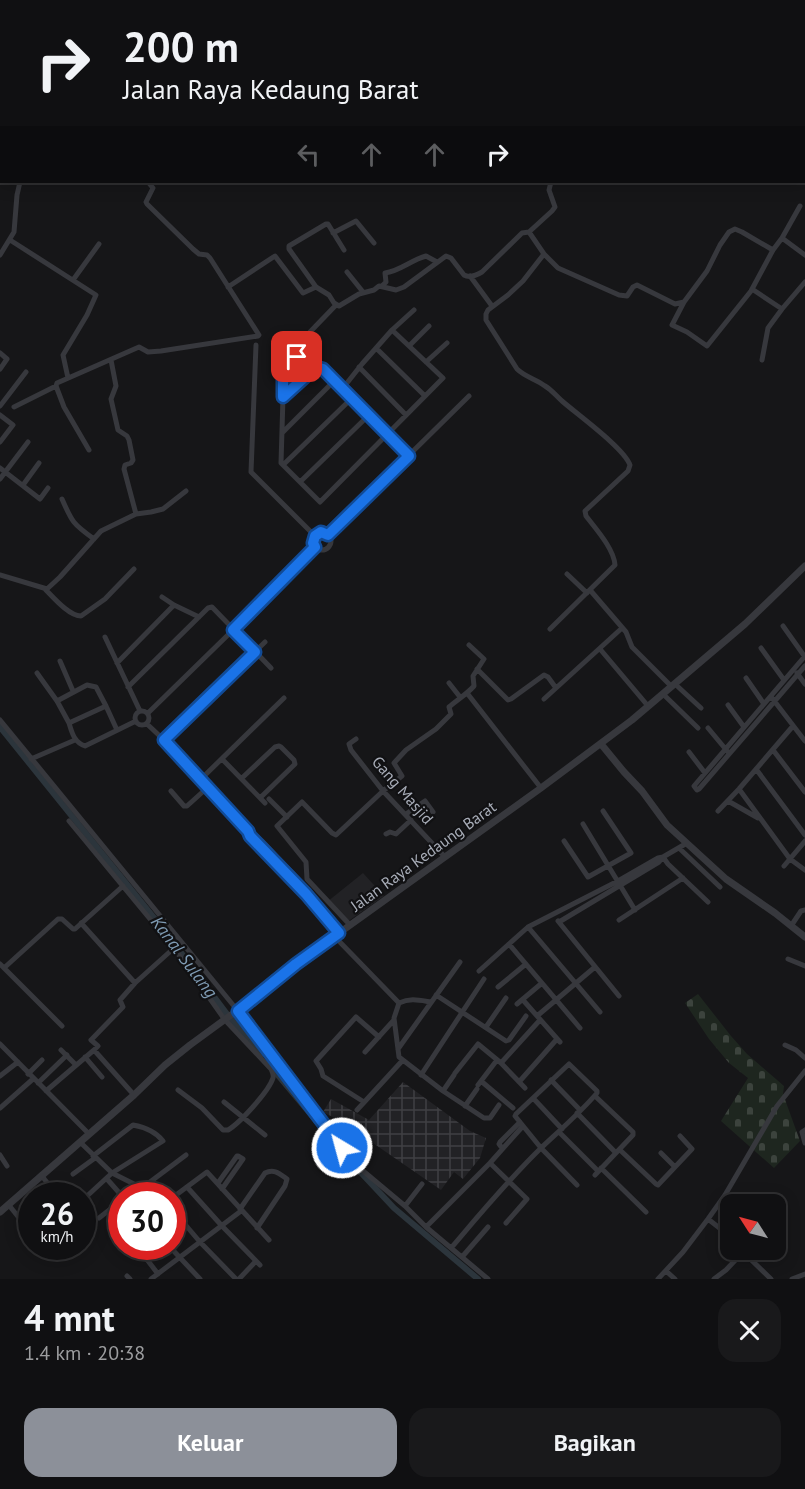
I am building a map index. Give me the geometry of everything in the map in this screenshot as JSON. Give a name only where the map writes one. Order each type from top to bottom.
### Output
[{"type":"street","points":[[0,255],[16,227],[15,215],[20,183]]},
{"type":"street","points":[[14,407],[56,386],[57,383],[139,347],[148,352],[161,351],[258,336],[258,332],[207,255],[199,254],[193,249],[147,204],[153,188],[149,183]]},
{"type":"street","points":[[382,286],[399,290],[446,256],[449,256],[464,275],[470,276],[482,272],[522,233],[529,232],[552,211],[555,207],[549,190],[550,183]]},
{"type":"street","points":[[773,250],[742,232],[735,230],[729,232],[672,325],[707,346],[752,289],[800,206]]},
{"type":"street","points":[[333,233],[356,221],[374,243]]},
{"type":"street","points":[[336,305],[330,297],[316,287],[289,246],[324,224],[328,224],[344,250]]},
{"type":"street","points":[[529,232],[544,254],[558,268],[619,295],[626,296],[637,285],[675,304],[684,302]]},
{"type":"street","points":[[782,238],[805,255]]},
{"type":"street","points":[[10,240],[96,296],[63,356],[68,378]]},
{"type":"street","points":[[73,280],[99,244]]},
{"type":"street","points":[[544,254],[523,281],[492,306],[487,312],[486,320],[517,369],[547,387],[602,435],[627,459],[630,465],[627,471],[585,511],[586,516],[610,550],[615,564],[550,629]]},
{"type":"street","points":[[228,287],[275,256],[303,293],[316,287]]},
{"type":"street","points":[[310,332],[336,305],[342,305],[363,292],[382,286],[386,282],[385,273],[394,272],[426,256],[437,262]]},
{"type":"street","points":[[347,272],[363,292]]},
{"type":"street","points":[[470,276],[492,306]]},
{"type":"street","points":[[762,360],[768,328],[805,282]]},
{"type":"street","points":[[752,289],[782,309]]},
{"type":"street","points":[[343,388],[392,330],[414,310]]},
{"type":"street","points":[[409,346],[429,326]]},
{"type":"street","points":[[284,358],[281,462],[320,501],[443,378],[392,330]]},
{"type":"street","points":[[426,362],[447,343]]},
{"type":"street","points":[[256,345],[251,472],[315,536]]},
{"type":"street","points":[[376,348],[425,396]]},
{"type":"street","points":[[0,353],[8,358],[0,369]]},
{"type":"street","points":[[283,371],[297,357]]},
{"type":"street","points":[[111,360],[116,386],[111,399],[117,428],[129,439],[133,460],[125,465],[124,470],[136,514]]},
{"type":"street","points":[[283,397],[316,367],[323,369],[409,456]]},
{"type":"street","points":[[359,367],[406,415]]},
{"type":"street","points":[[0,406],[26,372]]},
{"type":"street","points":[[282,433],[335,380]]},
{"type":"street","points":[[56,386],[64,406],[89,450]]},
{"type":"street","points":[[328,535],[469,396]]},
{"type":"street","points":[[284,465],[352,398]]},
{"type":"street","points":[[0,415],[13,425],[0,442]]},
{"type":"street","points":[[300,482],[369,415]]},
{"type":"street","points":[[0,480],[3,470],[28,442]]},
{"type":"street","points":[[23,485],[39,463]]},
{"type":"street","points":[[3,470],[40,499],[48,488]]},
{"type":"street","points":[[45,589],[60,577],[105,528],[136,514],[163,509],[186,490]]},
{"type":"street","points":[[62,499],[76,526],[94,539]]},
{"type":"street","points":[[315,547],[313,543],[315,536],[321,532],[328,535]]},
{"type":"street","points":[[315,547],[327,548],[330,542],[328,535]]},
{"type":"street","points":[[147,713],[315,547]]},
{"type":"street","name":"Jalan Raya Kedaung Barat","points":[[0,1212],[182,1052],[296,964],[601,744],[674,686],[745,624],[805,566]]},
{"type":"street","points":[[0,575],[45,589],[69,612],[81,616],[105,599],[134,569]]},
{"type":"street","points":[[567,574],[589,591],[626,632],[632,647],[701,708]]},
{"type":"street","points":[[162,597],[199,617]]},
{"type":"street","points":[[117,663],[174,605]]},
{"type":"street","points":[[128,687],[208,608],[212,607],[271,668]]},
{"type":"street","points":[[783,626],[805,657],[796,672],[727,751],[694,786],[697,790],[727,751],[744,727],[764,704],[772,699],[784,680],[796,672],[805,666]]},
{"type":"street","points":[[544,699],[622,628]]},
{"type":"street","points":[[105,637],[140,711],[147,713]]},
{"type":"street","points":[[164,740],[266,642]]},
{"type":"street","points":[[350,925],[307,879],[306,862],[277,826],[302,802],[336,835],[402,776],[394,763],[406,750],[436,729],[451,714],[449,707],[474,686],[472,676],[484,659],[469,645]]},
{"type":"street","points":[[761,648],[784,680]]},
{"type":"street","points":[[600,649],[648,706]]},
{"type":"street","points":[[60,661],[74,691]]},
{"type":"street","points":[[477,669],[508,700],[544,675],[556,688]]},
{"type":"street","points":[[796,672],[805,684]]},
{"type":"street","points":[[36,673],[57,701],[75,740],[80,744],[85,746],[136,721]]},
{"type":"street","points":[[746,678],[764,704]]},
{"type":"street","points":[[449,683],[460,697]]},
{"type":"street","points":[[57,701],[87,685],[96,687],[117,730]]},
{"type":"street","points":[[467,693],[541,788]]},
{"type":"street","points":[[663,694],[698,728]]},
{"type":"street","points":[[200,780],[284,698]]},
{"type":"street","points":[[772,699],[805,741]]},
{"type":"street","points":[[728,705],[744,727]]},
{"type":"street","points":[[69,723],[106,706]]},
{"type":"street","points":[[140,711],[136,714],[136,721],[139,725],[147,724]]},
{"type":"street","points":[[147,713],[150,720],[147,724]]},
{"type":"street","points":[[0,720],[238,1011],[356,1165],[488,1279]]},
{"type":"street","points":[[147,724],[248,831],[262,842],[334,923],[339,934],[399,1004]]},
{"type":"street","points":[[718,811],[793,726]]},
{"type":"street","points":[[708,728],[727,751]]},
{"type":"street","name":"Gang Masjid","points":[[356,739],[349,746],[383,791],[445,857]]},
{"type":"street","points":[[31,759],[75,740]]},
{"type":"street","points":[[601,744],[642,791],[667,825],[726,879],[805,937]]},
{"type":"street","points":[[242,778],[275,747],[281,747],[296,764],[261,797]]},
{"type":"street","points":[[773,750],[805,792]]},
{"type":"street","points":[[689,752],[705,773]]},
{"type":"street","points":[[222,759],[261,797],[287,816]]},
{"type":"street","points":[[756,769],[805,835]]},
{"type":"street","points":[[171,791],[184,806],[187,806],[207,788]]},
{"type":"street","points":[[739,789],[790,859],[805,870]]},
{"type":"street","points":[[406,814],[425,801],[433,812]]},
{"type":"street","points":[[728,801],[760,819]]},
{"type":"street","points":[[564,841],[588,877],[631,853],[603,811]]},
{"type":"street","points":[[386,834],[390,832],[396,834],[411,820]]},
{"type":"street","points":[[69,821],[273,1073],[273,1078],[265,1091],[243,1117],[228,1130],[223,1130],[202,1108],[178,1090]]},
{"type":"street","points":[[583,824],[635,910]]},
{"type":"street","points":[[784,866],[805,841]]},
{"type":"street","points":[[559,922],[658,858],[687,843]]},
{"type":"street","points":[[679,848],[720,887]]},
{"type":"street","points":[[663,857],[708,902]]},
{"type":"street","points":[[620,920],[682,878]]},
{"type":"street","points":[[479,971],[528,927],[619,883]]},
{"type":"street","points":[[62,1026],[2,966],[58,919],[62,919],[73,929],[123,886]]},
{"type":"street","points":[[791,926],[801,911],[805,910]]},
{"type":"street","points":[[554,915],[619,996]]},
{"type":"street","points":[[81,923],[135,983]]},
{"type":"street","points":[[528,927],[600,1012]]},
{"type":"street","points":[[509,944],[580,1028]]},
{"type":"street","points":[[46,1091],[98,1046],[91,1040],[123,1007],[120,1000],[135,983],[174,948]]},
{"type":"street","points":[[788,959],[805,966]]},
{"type":"street","points":[[398,1049],[460,962]]},
{"type":"street","points":[[498,987],[526,964]]},
{"type":"street","points":[[465,1106],[478,1085],[539,1018],[556,1000],[595,967]]},
{"type":"street","points":[[421,1075],[484,979]]},
{"type":"street","points":[[519,1082],[558,1041],[539,1018],[520,1002],[542,983]]},
{"type":"street","points":[[436,995],[507,1041],[526,1016]]},
{"type":"street","points":[[486,1027],[506,998]]},
{"type":"street","points":[[365,1052],[394,1020],[399,1004],[414,999],[430,1002]]},
{"type":"street","points":[[364,1102],[323,1076],[316,1061],[356,1017],[379,1037]]},
{"type":"street","points":[[394,1020],[399,1057],[402,1060],[484,1118],[490,1118],[499,1105]]},
{"type":"street","points":[[0,1044],[89,1134]]},
{"type":"street","points":[[443,1090],[478,1044],[525,1088]]},
{"type":"street","points":[[785,1045],[796,1050],[805,1058]]},
{"type":"street","points":[[61,1050],[76,1065]]},
{"type":"street","points":[[94,1050],[134,1095]]},
{"type":"street","points":[[1,1105],[67,1055]]},
{"type":"street","points":[[85,1057],[102,1077]]},
{"type":"street","points":[[28,1074],[42,1060]]},
{"type":"street","points":[[357,1110],[402,1060]]},
{"type":"street","points":[[0,1076],[18,1062]]},
{"type":"street","points":[[451,1248],[508,1181],[541,1148],[579,1112],[597,1093],[567,1064],[516,1116],[541,1148],[577,1185]]},
{"type":"street","points":[[658,1279],[683,1252],[725,1195],[777,1106],[805,1071]]},
{"type":"street","points":[[551,1080],[618,1151],[657,1185],[693,1149],[680,1136]]},
{"type":"street","points":[[478,1085],[513,1108]]},
{"type":"street","points":[[595,1096],[633,1132],[633,1137],[598,1172]]},
{"type":"street","points":[[533,1098],[598,1172],[646,1212]]},
{"type":"street","points":[[224,1102],[265,1135]]},
{"type":"street","points":[[426,1227],[489,1163],[502,1148],[500,1142],[522,1124]]},
{"type":"street","points":[[73,1174],[133,1125],[159,1135],[163,1141],[112,1173],[96,1188]]},
{"type":"street","points":[[805,1130],[802,1132],[805,1143]]},
{"type":"street","points":[[80,1142],[112,1173],[130,1182]]},
{"type":"street","points":[[661,1153],[675,1167]]},
{"type":"street","points":[[0,1155],[7,1166]]},
{"type":"street","points":[[150,1182],[186,1155]]},
{"type":"street","points":[[218,1183],[237,1156],[243,1159],[222,1189]]},
{"type":"street","points":[[489,1163],[527,1199],[506,1223]]},
{"type":"street","points":[[186,1252],[240,1210],[265,1173],[270,1170],[275,1171],[287,1179],[285,1186],[257,1228]]},
{"type":"street","points":[[186,1226],[238,1279],[258,1263],[187,1187],[207,1172],[269,1240]]},
{"type":"street","points":[[41,1175],[47,1182]]},
{"type":"street","points":[[405,1206],[422,1184]]},
{"type":"street","points":[[8,1204],[18,1216]]},
{"type":"street","points":[[99,1218],[108,1210]]},
{"type":"street","points":[[708,1219],[720,1228]]},
{"type":"street","points":[[462,1257],[488,1227]]},
{"type":"street","points":[[147,1260],[158,1274]]},
{"type":"street","points":[[151,1279],[175,1260]]},
{"type":"street","points":[[182,1260],[200,1279]]},
{"type":"street","points":[[714,1279],[734,1260]]},
{"type":"street","points":[[751,1260],[771,1279]]},
{"type":"street","points":[[666,1271],[675,1279]]},
{"type":"street","points":[[792,1279],[805,1274]]},
{"type":"shaded area","points":[[363,873],[384,896],[347,922],[327,902]]},
{"type":"shaded area","points":[[403,1082],[470,1131],[486,1138],[480,1158],[463,1179],[454,1172],[441,1190],[344,1123],[323,1112],[331,1099],[369,1120]]},
{"type":"green space","points":[[698,994],[747,1054],[784,1086],[783,1094],[800,1141],[774,1168],[721,1121],[748,1078],[729,1063],[709,1039],[685,1003]]},
{"type":"waterway","name":"Kanal Sulang","points":[[0,727],[261,1055]]},
{"type":"waterway","name":"Kanal Sulang","points":[[272,1068],[349,1160],[394,1208],[478,1279]]},
{"type":"route","points":[[297,357],[283,371],[283,397],[316,367],[323,369],[409,456],[328,535],[321,532],[315,536],[313,543],[315,547],[233,630],[255,652],[164,740],[339,933],[238,1011],[342,1148]]}]
